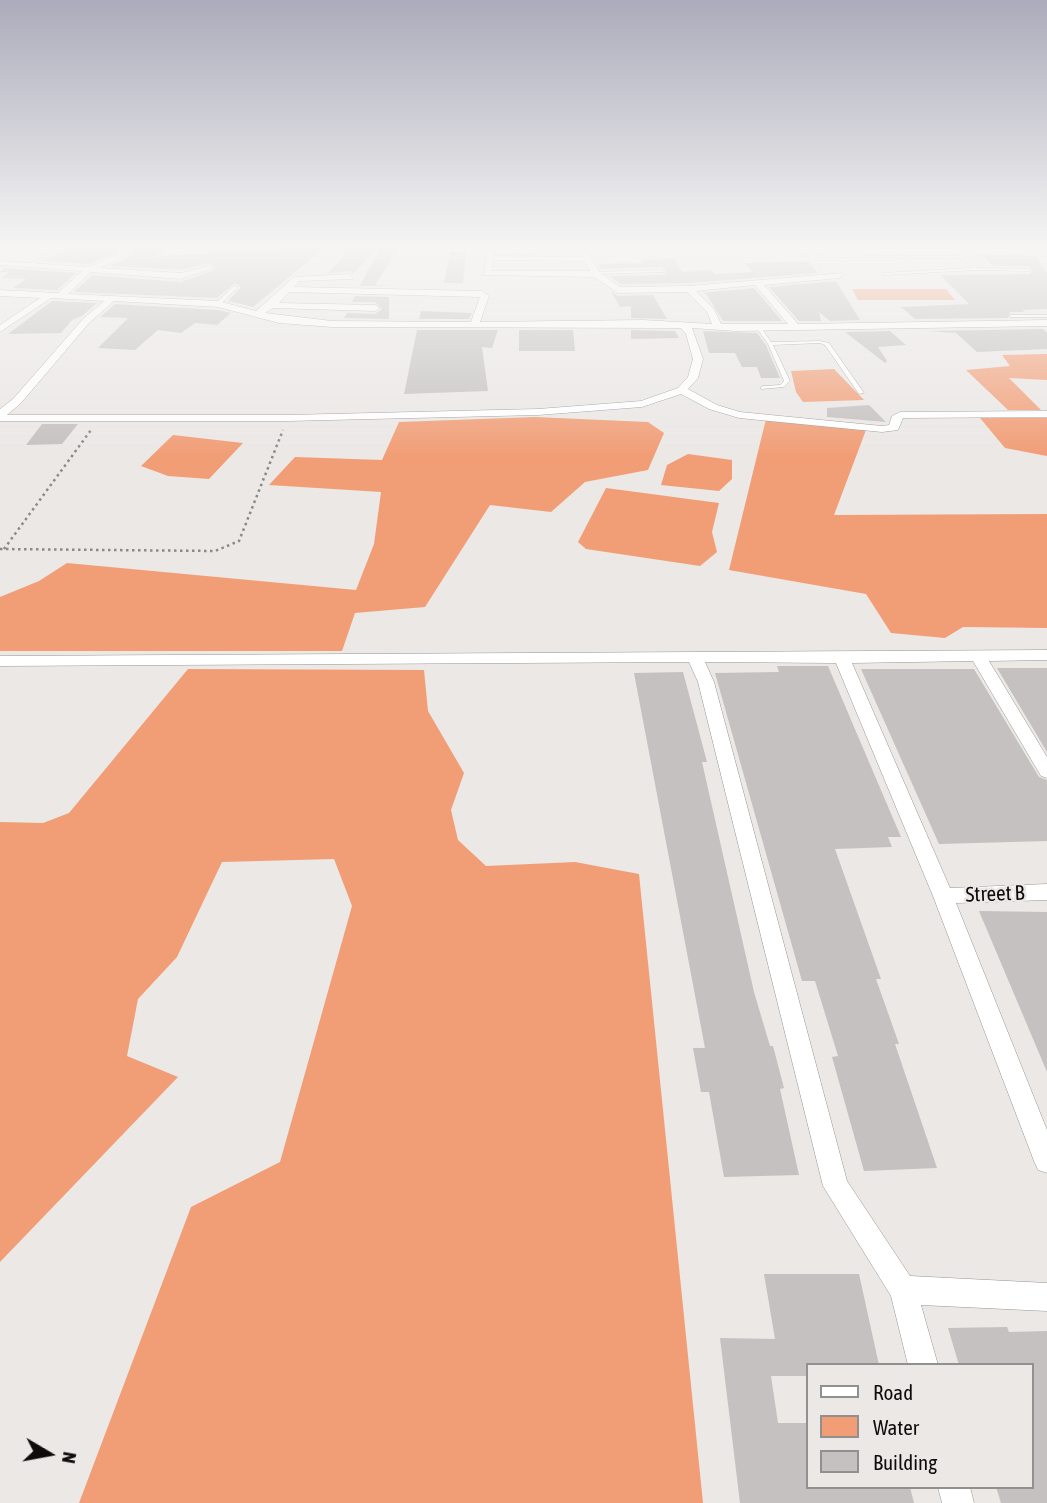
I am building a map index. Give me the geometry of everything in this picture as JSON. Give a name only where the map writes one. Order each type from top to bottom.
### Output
[{"type":"street","points":[[0,329],[20,315]]},
{"type":"street","points":[[0,416],[18,401],[93,315]]},
{"type":"street","points":[[264,315],[302,323],[684,325],[718,328],[1047,323]]},
{"type":"street","points":[[474,325],[478,315]]},
{"type":"street","points":[[713,315],[718,328]]},
{"type":"street","points":[[785,315],[795,327]]},
{"type":"street","points":[[0,416],[288,418],[538,412],[642,404],[682,390],[693,378],[698,359],[691,334],[684,325]]},
{"type":"street","points":[[682,390],[713,407],[739,415],[882,429],[894,428],[896,418],[900,415],[1047,414]]},
{"type":"street","points":[[0,661],[695,657],[842,659],[1047,655]]},
{"type":"street","points":[[978,656],[1047,772]]},
{"type":"street","points":[[695,657],[709,695],[836,1186],[903,1290],[922,1363]]},
{"type":"street","points":[[842,659],[943,896],[1047,1161]]},
{"type":"street","name":"Street B","points":[[943,896],[1047,892]]},
{"type":"street","points":[[903,1290],[1047,1297]]},
{"type":"lane","points":[[1012,316],[1047,316]]},
{"type":"lane","points":[[758,327],[770,344],[787,381],[782,386],[763,388]]},
{"type":"lane","points":[[770,344],[827,344],[861,393]]},
{"type":"path","points":[[2,549],[100,418]]},
{"type":"path","points":[[2,549],[215,551],[239,541],[288,418]]},
{"type":"water","points":[[1047,354],[1047,380],[1009,378],[1041,410],[1008,410],[966,370],[1010,366],[1002,355]]},
{"type":"water","points":[[834,369],[864,400],[803,402],[796,392],[791,371]]},
{"type":"water","points":[[535,417],[648,422],[664,433],[648,470],[585,482],[551,512],[490,505],[425,607],[355,613],[342,651],[0,651],[0,597],[39,581],[67,563],[356,590],[374,544],[381,492],[269,485],[295,457],[382,460],[399,422]]},
{"type":"water","points":[[980,418],[1047,418],[1047,456],[1005,448]]},
{"type":"water","points":[[766,419],[866,430],[834,515],[1047,514],[1047,628],[963,627],[945,638],[891,633],[866,594],[729,570]]},
{"type":"water","points":[[173,435],[243,443],[209,479],[168,476],[141,466]]},
{"type":"water","points":[[688,454],[732,460],[732,479],[719,491],[661,485],[667,465]]},
{"type":"water","points":[[606,488],[719,503],[712,532],[717,552],[700,566],[586,549],[578,542]]},
{"type":"water","points":[[188,669],[424,670],[428,711],[464,773],[451,810],[458,840],[486,866],[575,862],[639,874],[703,1503],[79,1503],[191,1207],[280,1162],[352,906],[334,859],[222,862],[177,957],[138,999],[127,1056],[178,1077],[0,1262],[0,822],[43,823],[69,813]]},
{"type":"building","points":[[33,315],[83,315],[72,320],[61,333],[8,334]]},
{"type":"building","points":[[229,315],[217,325],[195,323],[181,333],[158,330],[135,350],[98,348],[128,318],[100,317]]},
{"type":"building","points":[[346,315],[389,315],[389,319],[344,318]]},
{"type":"building","points":[[420,315],[471,315],[469,319],[419,319]]},
{"type":"building","points":[[631,315],[665,315],[667,319],[631,318]]},
{"type":"building","points":[[719,315],[777,315],[782,321],[723,321]]},
{"type":"building","points":[[794,315],[820,315],[821,321],[799,321]]},
{"type":"building","points":[[823,315],[857,315],[860,320],[830,321]]},
{"type":"building","points":[[910,315],[1009,315],[1008,318],[915,319]]},
{"type":"building","points":[[1043,329],[1047,333],[1047,349],[977,352],[956,333],[927,331]]},
{"type":"building","points":[[417,330],[498,330],[492,348],[482,347],[488,391],[404,394]]},
{"type":"building","points":[[519,330],[573,330],[575,351],[519,351]]},
{"type":"building","points":[[631,330],[675,331],[679,338],[631,339]]},
{"type":"building","points":[[703,331],[757,333],[766,345],[780,378],[761,378],[757,367],[742,367],[735,353],[709,353]]},
{"type":"building","points":[[890,331],[906,345],[878,347],[887,361],[885,363],[845,332]]},
{"type":"building","points":[[869,405],[886,422],[827,417],[827,408]]},
{"type":"building","points":[[42,424],[78,424],[62,444],[26,445]]},
{"type":"building","points":[[777,666],[828,666],[901,837],[888,837],[892,847],[835,849],[881,979],[876,979],[899,1044],[895,1044],[937,1168],[864,1171],[832,1057],[838,1056],[815,981],[802,981],[715,673],[779,672]]},
{"type":"building","points":[[997,668],[1047,668],[1047,752]]},
{"type":"building","points":[[861,669],[974,669],[1039,777],[1047,780],[1047,841],[939,844]]},
{"type":"building","points":[[683,672],[707,762],[702,762],[754,992],[784,1088],[780,1089],[799,1175],[724,1177],[709,1092],[701,1092],[693,1048],[705,1048],[634,673]]},
{"type":"building","points":[[979,911],[1047,912],[1047,1072]]},
{"type":"building","points":[[764,1274],[859,1274],[879,1363],[806,1363],[806,1376],[771,1376],[778,1423],[806,1423],[806,1489],[910,1489],[914,1503],[740,1503],[720,1338],[775,1339]]},
{"type":"building","points":[[1007,1327],[1009,1332],[1047,1331],[1047,1503],[1001,1503],[997,1489],[1033,1489],[1033,1363],[958,1363],[948,1328]]}]
